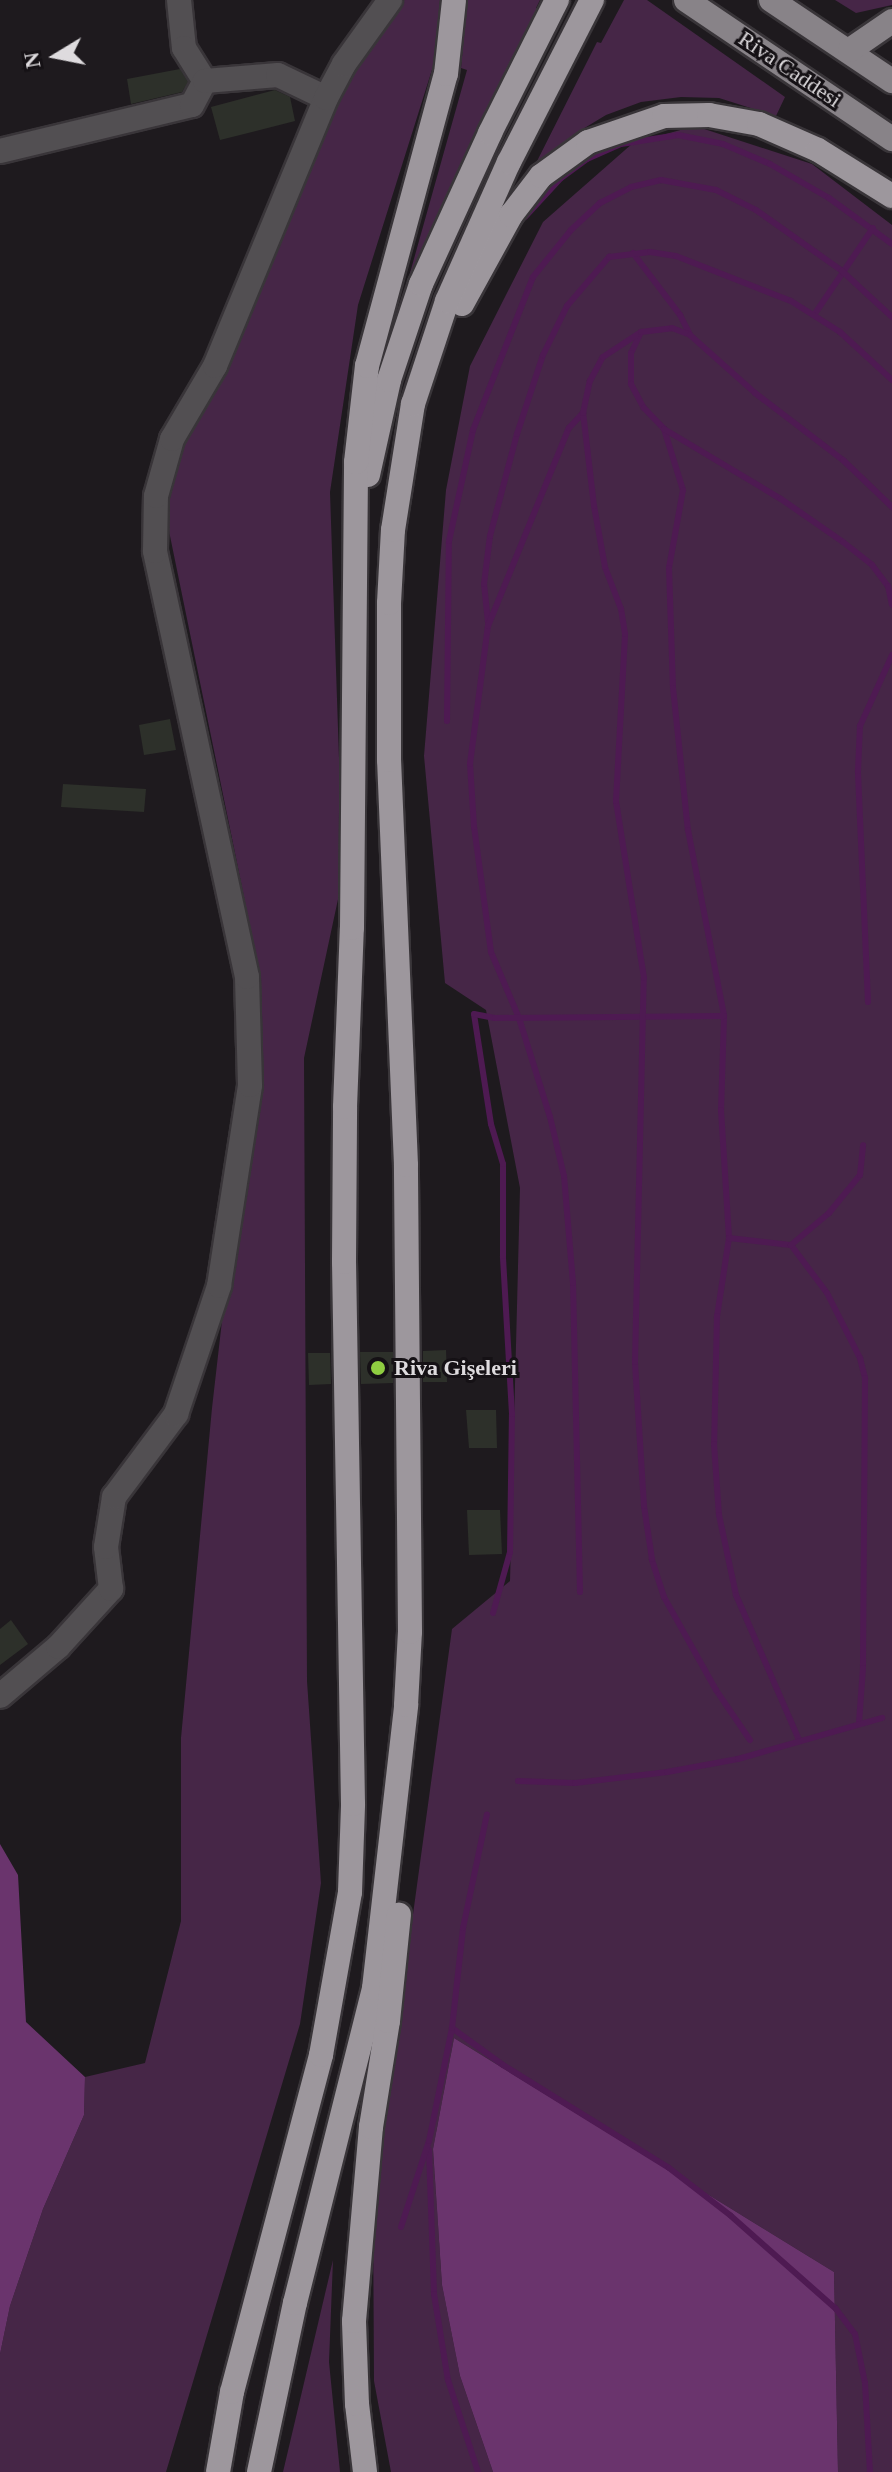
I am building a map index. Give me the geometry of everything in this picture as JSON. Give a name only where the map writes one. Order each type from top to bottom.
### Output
[{"type":"highway","points":[[218,2472],[232,2392],[321,2055],[350,1892],[353,1804],[344,1338],[359,420],[379,312],[446,74],[454,0]]},
{"type":"highway","points":[[353,731],[358,557],[370,465],[389,380],[404,328],[438,244],[557,0]]},
{"type":"highway","points":[[259,2472],[295,2303],[371,2003],[406,1705],[410,1632],[404,1082],[392,880],[389,760],[389,603],[400,488],[413,404],[447,301],[468,248],[592,0]]},
{"type":"highway","points":[[400,488],[445,344],[470,285],[511,215],[541,176],[588,142],[664,116],[734,117],[759,124],[818,150],[892,196]]},
{"type":"highway","points":[[365,2472],[357,2404],[354,2321],[371,2127],[396,1958],[400,1902],[391,1821]]},
{"type":"main road","name":"Riva Caddesi","points":[[686,0],[892,139]]},
{"type":"main road","points":[[771,0],[892,81]]},
{"type":"main road","points":[[850,50],[892,21]]},
{"type":"street","points":[[179,0],[184,48],[205,81]]},
{"type":"street","points":[[0,1696],[58,1647],[111,1589],[106,1547],[114,1497],[176,1414],[219,1286],[250,1085],[247,977],[155,551],[156,496],[172,439],[215,366],[326,98],[344,64],[390,0]]},
{"type":"street","points":[[205,81],[278,75],[326,98]]},
{"type":"street","points":[[0,151],[192,105],[205,81]]},
{"type":"shaded area","points":[[382,0],[440,0],[436,57],[358,305],[330,492],[343,876],[304,1058],[307,1681],[321,1883],[300,2024],[166,2472],[0,2472],[0,2354],[10,2306],[43,2209],[84,2115],[85,2077],[145,2063],[181,1921],[181,1738],[212,1408],[261,980],[161,492]]},
{"type":"shaded area","points":[[467,0],[540,0],[536,8],[541,11],[405,306],[401,305],[467,70],[461,68]]},
{"type":"shaded area","points":[[624,0],[647,0],[785,97],[776,116],[719,98],[681,97],[641,102],[606,115],[573,135],[527,181],[597,42],[601,43]]},
{"type":"shaded area","points":[[835,0],[892,0],[892,5],[856,13]]},
{"type":"shaded area","points":[[695,126],[812,164],[892,225],[892,2472],[838,2472],[834,2272],[454,2038],[433,2149],[442,2285],[460,2376],[493,2472],[391,2472],[374,2381],[373,2207],[452,1629],[510,1581],[520,1188],[486,1010],[445,983],[424,756],[446,490],[470,366],[543,222],[633,143]]},
{"type":"shaded area","points":[[0,1844],[18,1875],[26,2022],[85,2077],[84,2115],[43,2209],[10,2306],[0,2354]]},
{"type":"shaded area","points":[[454,2038],[834,2272],[838,2472],[493,2472],[460,2376],[442,2285],[433,2149]]},
{"type":"shaded area","points":[[333,2260],[329,2362],[340,2472],[283,2472]]},
{"type":"building","points":[[180,69],[188,82],[182,92],[131,104],[127,79]]},
{"type":"building","points":[[275,90],[290,97],[295,121],[220,140],[211,107]]},
{"type":"building","points":[[170,719],[176,750],[144,755],[139,725]]},
{"type":"building","points":[[63,784],[146,789],[144,812],[61,807]]},
{"type":"building","points":[[446,1350],[447,1382],[423,1382],[423,1351]]},
{"type":"building","points":[[360,1352],[393,1352],[393,1383],[361,1384]]},
{"type":"building","points":[[308,1353],[330,1353],[331,1384],[309,1385]]},
{"type":"building","points":[[466,1410],[496,1410],[497,1448],[469,1448]]},
{"type":"building","points":[[467,1510],[500,1510],[502,1554],[469,1555]]},
{"type":"building","points":[[11,1620],[28,1644],[0,1665],[0,1629]]},
{"type":"waterway","points":[[525,217],[561,178],[587,159],[621,144],[678,135],[723,144],[770,164],[829,198],[892,244]]},
{"type":"waterway","points":[[447,721],[449,541],[473,430],[533,277],[571,230],[600,203],[631,187],[661,180],[716,190],[756,210],[842,271],[892,317]]},
{"type":"waterway","points":[[814,315],[873,228]]},
{"type":"waterway","points":[[488,622],[484,584],[490,536],[517,434],[543,355],[567,306],[609,257],[650,252],[676,256],[791,301],[840,332],[892,380]]},
{"type":"waterway","points":[[633,253],[680,315],[690,335]]},
{"type":"waterway","points":[[750,1740],[716,1690],[664,1597],[652,1559],[644,1506],[635,1362],[644,978],[616,801],[625,634],[621,609],[605,567],[594,506],[583,413],[590,381],[603,357],[641,332],[672,328],[690,335],[755,393],[843,460],[892,507]]},
{"type":"waterway","points":[[640,334],[631,353],[631,384],[644,408],[664,429],[683,490],[669,568],[673,688],[688,830],[724,1016],[721,1110],[729,1238],[717,1316],[714,1444],[719,1515],[736,1595],[799,1740]]},
{"type":"waterway","points":[[580,1592],[573,1283],[564,1176],[550,1117],[519,1018],[491,952],[474,827],[470,764],[488,626],[569,428],[583,413]]},
{"type":"waterway","points":[[664,429],[781,499],[843,542],[872,565],[888,586],[892,605]]},
{"type":"waterway","points":[[868,1002],[858,771],[860,726],[892,655]]},
{"type":"waterway","points":[[493,1613],[510,1552],[512,1414],[503,1256],[503,1164],[491,1124],[474,1014],[495,1018],[724,1016]]},
{"type":"waterway","points":[[791,1245],[829,1213],[860,1175],[863,1145]]},
{"type":"waterway","points":[[729,1238],[791,1245],[827,1293],[860,1358],[865,1378],[863,1668],[859,1722]]},
{"type":"waterway","points":[[518,1781],[575,1783],[667,1772],[738,1759],[882,1718]]},
{"type":"waterway","points":[[401,2227],[429,2141],[452,2028],[463,1928],[487,1814]]},
{"type":"waterway","points":[[452,2028],[503,2065],[669,2168],[731,2216],[836,2309],[855,2334],[865,2383],[870,2472]]},
{"type":"waterway","points":[[429,2150],[434,2294],[448,2380],[478,2472]]},
{"type":"place","name":"Riva Gişeleri","points":[[378,1368]]}]
